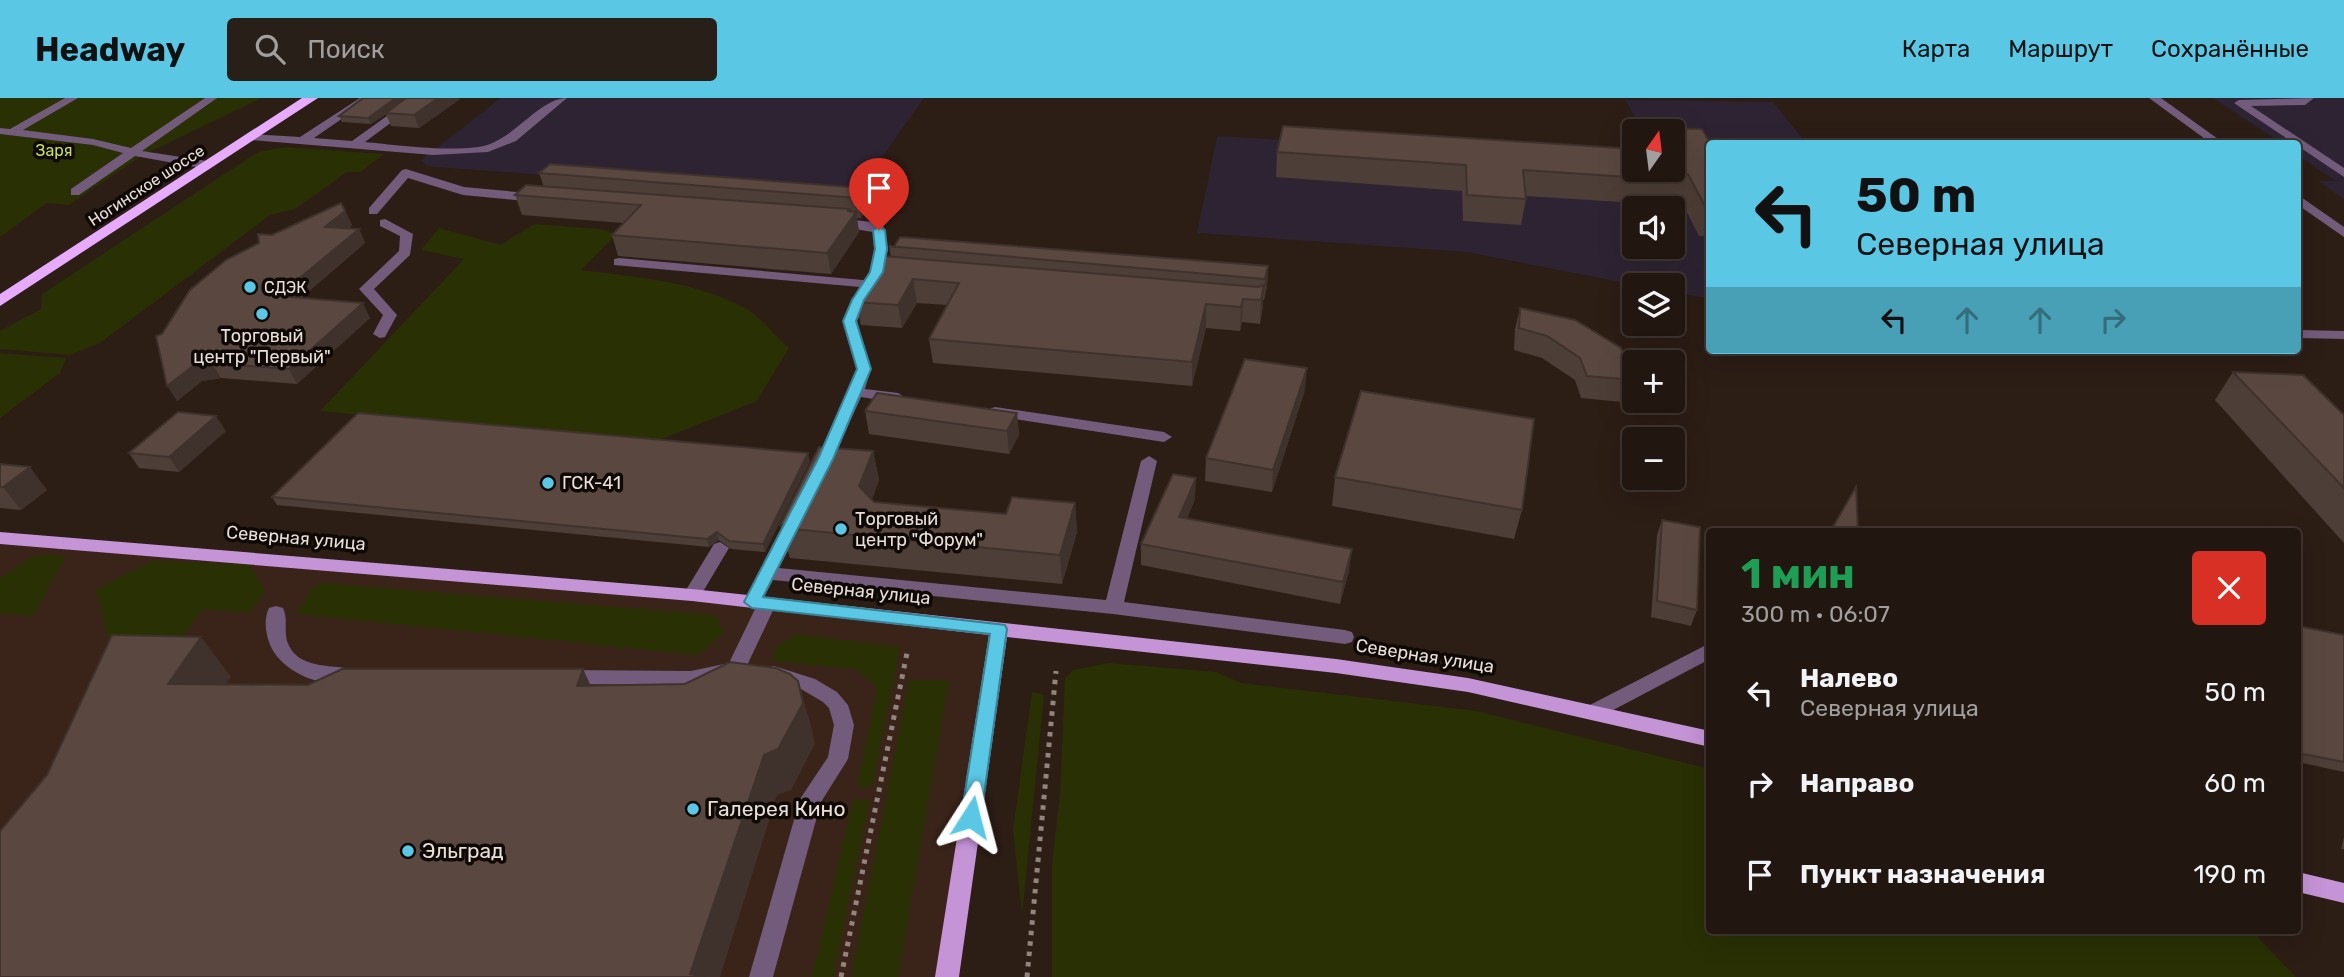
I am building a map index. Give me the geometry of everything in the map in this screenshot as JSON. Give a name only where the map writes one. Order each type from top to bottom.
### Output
[{"type":"highway","name":"Ногинское шоссе","points":[[0,302],[311,98]]},
{"type":"main road","name":"Северная улица","points":[[0,538],[692,595],[1407,675],[1468,685],[1706,738]]},
{"type":"main road","points":[[947,977],[999,629]]},
{"type":"main road","points":[[2301,883],[2344,893]]},
{"type":"lane","points":[[0,139],[6,132],[73,98]]},
{"type":"lane","points":[[75,192],[212,98]]},
{"type":"lane","points":[[302,141],[367,98]]},
{"type":"lane","points":[[353,146],[419,98]]},
{"type":"lane","points":[[251,137],[433,151],[488,149],[513,139],[562,98]]},
{"type":"lane","points":[[2154,98],[2214,140]]},
{"type":"lane","points":[[2294,140],[2239,103],[2305,102],[2309,98]]},
{"type":"lane","points":[[6,132],[93,142],[132,152],[208,165]]},
{"type":"lane","points":[[2301,144],[2344,173]]},
{"type":"lane","points":[[373,211],[406,173],[463,191],[548,199]]},
{"type":"lane","points":[[2301,201],[2344,233]]},
{"type":"lane","points":[[814,482],[864,369],[849,321],[878,277],[881,249],[879,230],[873,226],[816,220]]},
{"type":"lane","points":[[380,334],[390,315],[366,289],[405,251],[407,234],[385,223]]},
{"type":"lane","points":[[619,262],[878,277]]},
{"type":"lane","points":[[2301,334],[2344,335]]},
{"type":"lane","points":[[856,392],[909,400]]},
{"type":"lane","points":[[976,410],[1164,437]]},
{"type":"lane","points":[[1114,607],[1149,461]]},
{"type":"lane","points":[[736,669],[760,603],[767,573],[802,505]]},
{"type":"lane","points":[[692,595],[720,548]]},
{"type":"lane","points":[[767,573],[1114,607],[1345,637]]},
{"type":"lane","points":[[276,613],[273,633],[276,645],[288,661],[322,672],[369,676]]},
{"type":"lane","points":[[1593,712],[1706,652]]},
{"type":"lane","points":[[537,677],[691,678],[736,669],[782,674],[819,689],[838,705],[844,725],[838,759],[811,799],[761,977]]},
{"type":"path","points":[[841,977],[907,653]]},
{"type":"path","points":[[1027,977],[1056,671]]},
{"type":"shaded area","points":[[501,98],[924,98],[853,198],[436,167],[426,165],[421,160]]},
{"type":"shaded area","points":[[2213,98],[2344,98],[2344,199],[2318,181],[2336,181],[2301,157],[2301,140],[2276,140]]},
{"type":"shaded area","points":[[1625,100],[1773,102],[1804,140],[1706,140],[1706,298],[1685,294],[1685,273],[1622,273],[1622,282],[1467,252],[1197,233],[1217,136],[1622,160],[1622,182],[1685,182],[1685,119],[1636,119]]},
{"type":"shaded area","points":[[0,538],[110,545],[999,629],[947,977],[0,977]]},
{"type":"green space","name":"Заря","points":[[0,98],[262,98],[143,155],[69,205],[47,203],[0,237]]},
{"type":"green space","points":[[286,147],[384,154],[361,172],[347,172],[295,209],[270,215],[100,343],[70,355],[0,349],[0,331],[41,309],[42,294],[258,152]]},
{"type":"green space","points":[[534,224],[601,229],[617,234],[581,270],[686,286],[726,299],[757,316],[789,348],[757,401],[652,443],[320,411],[464,259],[421,250],[439,228],[501,245]]},
{"type":"green space","points":[[0,353],[66,358],[60,373],[0,418]]},
{"type":"green space","points":[[35,555],[66,556],[33,616],[0,613],[0,578]]},
{"type":"green space","points":[[152,561],[249,564],[265,590],[251,612],[203,609],[165,662],[117,677],[96,589]]},
{"type":"green space","points":[[322,583],[715,615],[725,632],[699,655],[296,614],[312,588]]},
{"type":"green space","points":[[797,634],[900,647],[872,787],[857,787],[877,688],[856,669],[773,661],[775,647]]},
{"type":"green space","points":[[1109,663],[1216,672],[1241,683],[1477,711],[1706,768],[1706,934],[2255,934],[2296,977],[1052,977],[1052,864],[1060,794],[1065,678],[1073,670]]},
{"type":"green space","points":[[909,680],[949,680],[898,977],[851,977]]},
{"type":"green space","points":[[1032,692],[1044,695],[1022,916],[1013,830]]},
{"type":"green space","points":[[853,799],[870,800],[833,977],[812,977]]},
{"type":"building","points":[[363,98],[396,98],[368,118],[339,116]]},
{"type":"building","points":[[406,98],[438,98],[414,115],[386,113]]},
{"type":"building","points":[[1283,126],[1622,148],[1622,177],[1523,170],[1526,199],[1467,195],[1466,165],[1277,152]]},
{"type":"building","points":[[1685,129],[1702,129],[1709,140],[1706,140],[1706,208],[1688,174],[1685,174]]},
{"type":"building","points":[[550,164],[865,188],[857,198],[539,173]]},
{"type":"building","points":[[526,185],[850,209],[848,211],[856,212],[827,253],[612,235],[641,205],[515,195]]},
{"type":"building","name":"Торговый центр \"Первый\"","points":[[341,203],[345,211],[325,227],[359,229],[278,296],[363,303],[289,369],[212,363],[193,366],[167,386],[156,336],[162,334],[190,290],[226,260],[259,243],[258,234],[272,235]]},
{"type":"building","points":[[900,237],[1268,266],[1265,279],[894,246]]},
{"type":"building","points":[[882,256],[1258,287],[1264,285],[1261,300],[1243,299],[1241,307],[1206,304],[1192,362],[929,339],[959,283],[913,279],[898,305],[856,302],[855,298]]},
{"type":"building","points":[[1520,308],[1575,320],[1621,348],[1622,379],[1587,376],[1580,358],[1547,336],[1519,328]]},
{"type":"building","points":[[1245,359],[1307,368],[1273,470],[1206,458]]},
{"type":"building","points":[[2233,372],[2303,375],[2344,415],[2344,488]]},
{"type":"building","points":[[1361,391],[1534,419],[1522,510],[1335,477]]},
{"type":"building","points":[[877,393],[1017,413],[1007,431],[865,411]]},
{"type":"building","points":[[178,412],[216,416],[169,457],[129,453]]},
{"type":"building","name":"ГСК-41","points":[[358,413],[808,453],[763,544],[729,541],[717,532],[707,539],[272,497]]},
{"type":"building","points":[[819,447],[873,451],[859,486],[874,502],[1006,514],[1012,497],[1075,503],[1060,555],[782,528],[783,525],[780,525]]},
{"type":"building","points":[[0,464],[30,467],[0,487]]},
{"type":"building","points":[[1173,474],[1196,478],[1179,517],[1352,549],[1343,582],[1141,544]]},
{"type":"building","points":[[1856,487],[1858,528],[1832,528]]},
{"type":"building","points":[[1662,520],[1700,527],[1697,610],[1657,601]]},
{"type":"building","points":[[2301,627],[2344,635],[2344,762],[2301,754]]},
{"type":"building","name":"Эльград","points":[[112,635],[201,637],[168,684],[308,685],[342,669],[583,669],[577,686],[685,684],[730,662],[776,668],[790,674],[798,681],[803,703],[778,749],[764,755],[690,974],[704,977],[0,977],[0,831],[47,775]]},
{"type":"place","name":"СДЭК","points":[[250,287]]},
{"type":"place","name":"Торговый центр \"Первый\"","points":[[262,314]]},
{"type":"place","name":"ГСК-41","points":[[548,483]]},
{"type":"place","name":"Торговый центр \"Форум\"","points":[[841,529]]},
{"type":"place","name":"Галерея Кино","points":[[693,809]]},
{"type":"place","name":"Эльград","points":[[408,851]]},
{"type":"route","points":[[879,230],[881,249],[877,272],[858,300],[849,321],[864,369],[825,459],[752,602],[999,629],[971,817]]}]
